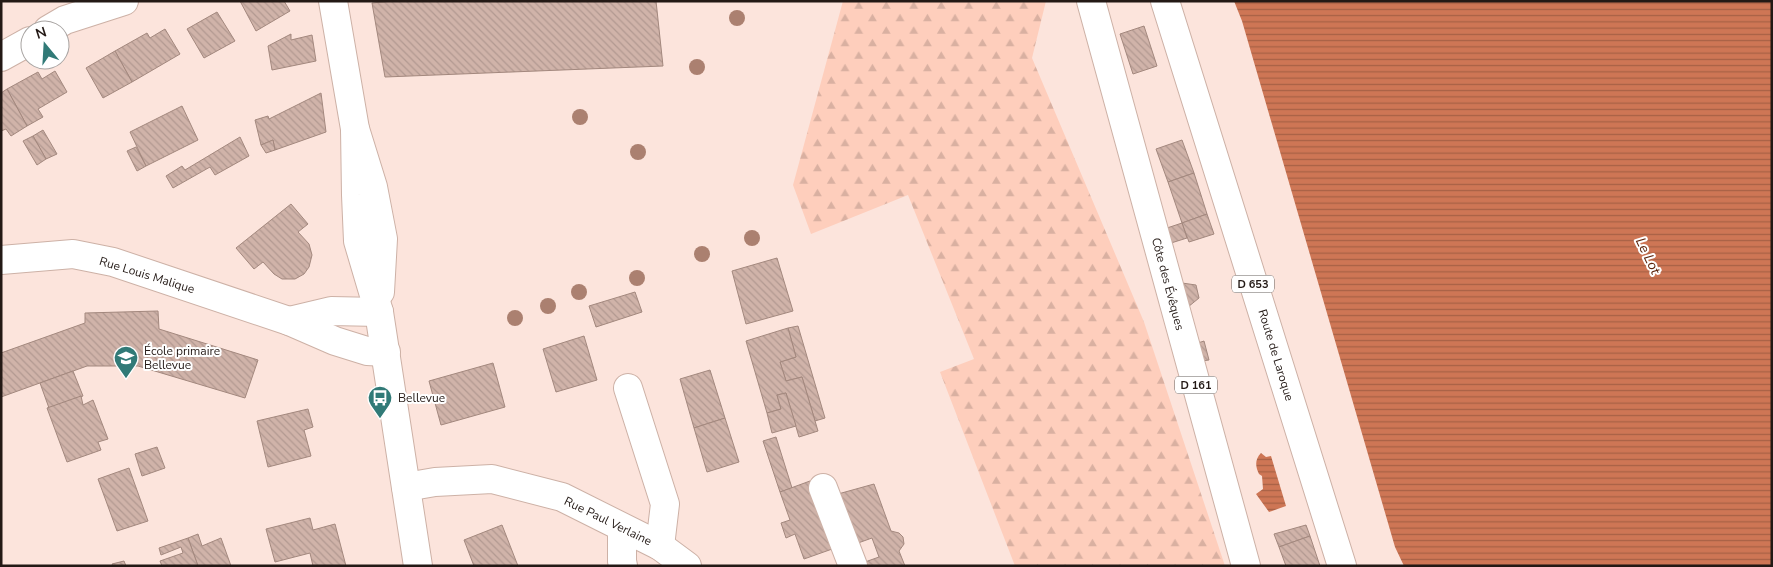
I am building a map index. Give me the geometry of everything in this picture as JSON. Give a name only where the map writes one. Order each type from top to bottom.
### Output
[{"type":"street","points":[[65,20],[124,1]]},
{"type":"street","points":[[333,1],[355,129],[373,187],[383,239],[380,312],[418,566]]},
{"type":"street","name":"Côte des Évêques","points":[[1091,1],[1246,566]]},
{"type":"street","name":"Route de Laroque","points":[[1165,1],[1342,566]]},
{"type":"street","points":[[1,57],[20,47]]},
{"type":"street","name":"Rue Louis Malique","points":[[1,260],[73,254],[112,262],[289,321],[335,341],[367,351],[386,352]]},
{"type":"street","points":[[289,321],[331,311],[380,312]]},
{"type":"street","points":[[628,388],[665,504],[660,546]]},
{"type":"street","name":"Rue Paul Verlaine","points":[[406,487],[435,482],[492,479],[562,497],[660,546],[687,566]]},
{"type":"street","points":[[823,488],[852,566]]},
{"type":"street","points":[[622,528],[623,566]]},
{"type":"green space","points":[[843,1],[1046,1],[1032,58],[1144,322],[1225,566],[1015,566],[940,372],[974,359],[908,195],[811,234],[793,185]]},
{"type":"water","name":"Le Lot","points":[[1234,1],[1772,1],[1772,566],[1404,566],[1395,547],[1242,21]]},
{"type":"water","points":[[1261,453],[1266,457],[1271,456],[1286,506],[1269,512],[1256,494],[1263,489],[1262,476],[1259,474],[1256,465]]},
{"type":"building","points":[[240,1],[284,1],[290,11],[256,31]]},
{"type":"building","points":[[393,1],[656,1],[663,66],[385,77],[372,3]]},
{"type":"building","points":[[217,12],[235,41],[204,58],[187,29]]},
{"type":"building","points":[[1144,26],[1157,66],[1133,74],[1120,34]]},
{"type":"building","points":[[165,29],[180,54],[132,82],[115,51],[147,33],[150,38]]},
{"type":"building","points":[[291,34],[291,40],[312,35],[316,61],[272,70],[268,46]]},
{"type":"building","points":[[115,51],[132,82],[103,98],[86,68]]},
{"type":"building","points":[[55,71],[67,92],[38,109],[43,117],[27,126],[7,89],[38,72],[42,79]]},
{"type":"building","points":[[7,89],[27,126],[11,136],[6,129],[1,131],[1,93]]},
{"type":"building","points":[[321,93],[326,132],[275,150],[273,140],[261,145],[255,120],[268,116],[269,119]]},
{"type":"building","points":[[182,106],[198,140],[146,166],[130,132]]},
{"type":"building","points":[[43,130],[57,154],[46,159],[33,136]]},
{"type":"building","points":[[33,136],[46,159],[37,165],[23,141]]},
{"type":"building","points":[[240,137],[249,156],[215,175],[210,167],[173,188],[166,176],[182,166],[185,170]]},
{"type":"building","points":[[273,140],[275,150],[266,153],[261,145]]},
{"type":"building","points":[[1182,140],[1194,173],[1168,182],[1156,149]]},
{"type":"building","points":[[136,147],[146,166],[137,171],[127,151]]},
{"type":"building","points":[[1194,173],[1207,214],[1182,223],[1168,182]]},
{"type":"building","points":[[291,204],[308,224],[298,232],[309,244],[312,255],[309,267],[304,274],[295,279],[282,279],[274,274],[263,262],[254,269],[236,248]]},
{"type":"building","points":[[1207,214],[1214,234],[1189,242],[1182,223]]},
{"type":"building","points":[[1182,223],[1187,238],[1171,243],[1167,228]]},
{"type":"building","points":[[777,258],[793,311],[746,324],[732,271]]},
{"type":"building","points":[[1182,283],[1196,285],[1199,298],[1188,307]]},
{"type":"building","points":[[635,292],[642,312],[596,327],[589,306]]},
{"type":"building","points":[[158,311],[159,329],[258,360],[245,398],[138,366],[87,366],[1,397],[1,353],[85,323],[85,313]]},
{"type":"building","points":[[798,326],[825,418],[815,421],[802,377],[786,381],[780,362],[796,357],[788,328]]},
{"type":"building","points":[[788,328],[796,357],[780,362],[786,381],[802,377],[818,431],[799,437],[786,393],[777,395],[781,409],[767,413],[746,341]]},
{"type":"building","points":[[584,336],[597,380],[556,392],[543,349]]},
{"type":"building","points":[[1204,341],[1209,360],[1202,361],[1198,343]]},
{"type":"building","points":[[493,363],[505,407],[441,425],[429,381]]},
{"type":"building","points":[[710,370],[725,418],[694,428],[680,379]]},
{"type":"building","points":[[73,371],[83,396],[49,408],[40,383]]},
{"type":"building","points":[[786,393],[796,426],[772,433],[767,413],[781,409],[777,395]]},
{"type":"building","points":[[81,396],[83,405],[93,400],[108,439],[98,442],[101,450],[67,462],[47,408]]},
{"type":"building","points":[[308,409],[313,427],[304,430],[311,456],[268,467],[257,421]]},
{"type":"building","points":[[725,418],[739,462],[707,472],[694,428]]},
{"type":"building","points":[[776,437],[792,488],[780,492],[763,441]]},
{"type":"building","points":[[157,447],[165,468],[142,476],[135,454]]},
{"type":"building","points":[[129,468],[148,521],[117,531],[98,479]]},
{"type":"building","points":[[810,481],[835,548],[804,559],[795,534],[786,538],[781,523],[790,520],[780,492]]},
{"type":"building","points":[[874,484],[891,531],[899,533],[903,537],[904,544],[899,551],[905,566],[866,566],[865,562],[879,557],[872,538],[858,543],[838,494]]},
{"type":"building","points":[[310,518],[313,530],[335,524],[346,566],[313,566],[310,553],[275,562],[266,529]]},
{"type":"building","points":[[502,525],[518,566],[474,566],[464,540]]},
{"type":"building","points":[[1306,525],[1310,536],[1279,547],[1274,534]]},
{"type":"building","points":[[198,534],[202,546],[221,538],[231,566],[198,566],[188,538]]},
{"type":"building","points":[[1310,536],[1320,566],[1286,566],[1279,547]]},
{"type":"building","points":[[188,538],[198,566],[162,566],[160,561],[183,553],[181,547],[161,555],[159,548]]},
{"type":"building","points":[[124,561],[126,566],[113,566],[112,564]]},
{"type":"place","name":"École primaire Bellevue","points":[[126,379]]},
{"type":"place","name":"Bellevue","points":[[380,419]]}]
